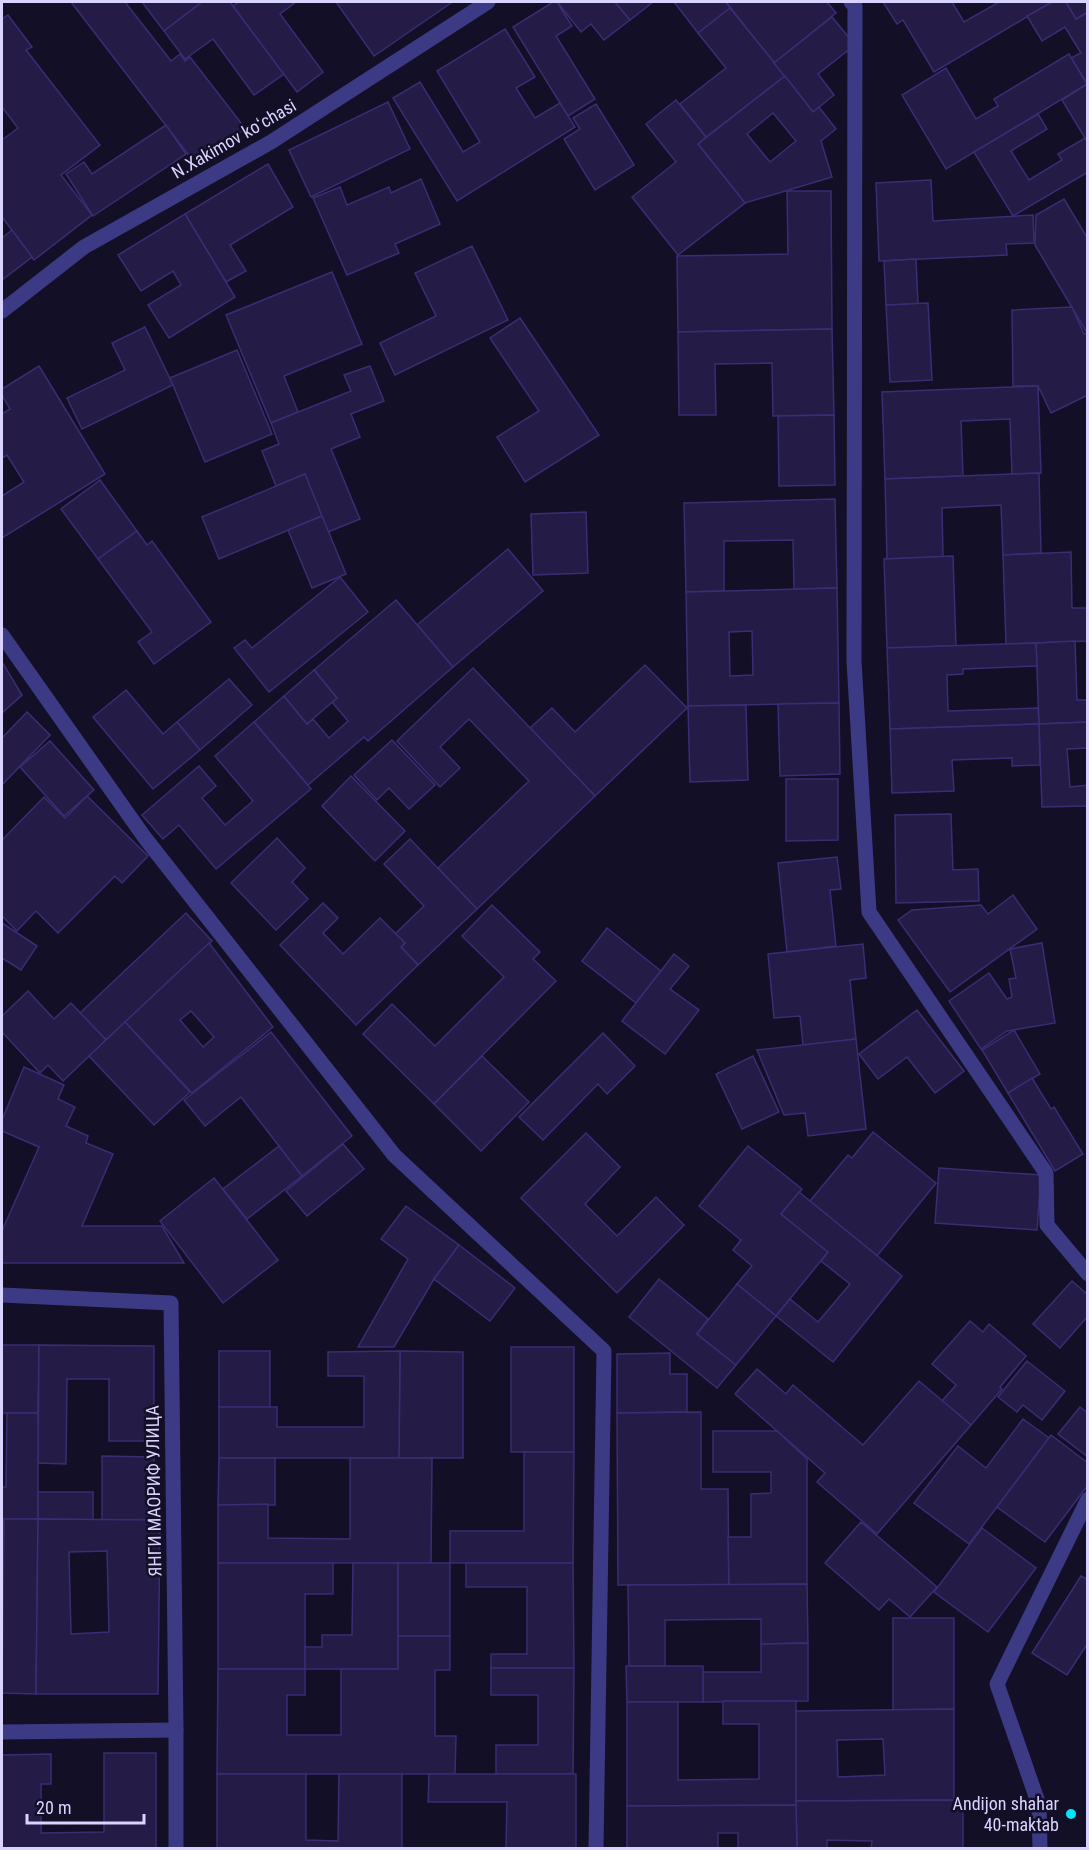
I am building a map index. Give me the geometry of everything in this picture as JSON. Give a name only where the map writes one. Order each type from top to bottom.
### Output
[{"type":"street","name":"N.Xakimov koʻchasi","points":[[2,311],[84,247],[271,142],[488,2]]},
{"type":"street","points":[[851,2],[855,6],[854,661],[869,912],[1046,1173],[1047,1225],[1088,1274]]},
{"type":"street","points":[[2,635],[145,838],[394,1155],[604,1351],[596,1848]]},
{"type":"street","name":"ЯНГИ МАОРИФ УЛИЦА","points":[[2,1295],[171,1303],[176,1848]]},
{"type":"street","points":[[1040,1848],[1039,1805],[997,1684],[1088,1499]]},
{"type":"street","points":[[2,1732],[176,1730]]},
{"type":"building","points":[[71,2],[125,2],[171,61],[180,54],[185,61],[190,57],[245,128],[197,166]]},
{"type":"building","points":[[142,2],[202,2],[164,31]]},
{"type":"building","points":[[202,2],[230,2],[284,74],[254,95],[213,39],[185,59],[164,31]]},
{"type":"building","points":[[239,2],[296,2],[280,14],[323,72],[297,92],[233,6]]},
{"type":"building","points":[[336,2],[450,2],[451,3],[374,56]]},
{"type":"building","points":[[553,2],[557,2],[572,26],[556,36],[595,99],[568,116],[513,27]]},
{"type":"building","points":[[615,2],[630,20],[604,40],[591,24],[581,32],[558,3]]},
{"type":"building","points":[[615,2],[653,2],[630,20]]},
{"type":"building","points":[[674,2],[726,2],[730,8],[698,33]]},
{"type":"building","points":[[726,2],[827,2],[836,13],[774,63]]},
{"type":"building","points":[[883,2],[952,2],[964,22],[999,2],[1052,2],[934,72],[903,20],[897,24]]},
{"type":"building","points":[[1052,2],[1066,2],[1076,19],[1088,12],[1087,84],[1071,58],[1081,53],[1065,27],[1042,41],[1027,16]]},
{"type":"building","points":[[1066,2],[1088,2],[1088,12],[1076,19]]},
{"type":"building","points":[[730,8],[785,76],[706,137],[680,104],[726,68],[698,33]]},
{"type":"building","points":[[8,15],[32,47],[26,50],[100,145],[61,175],[92,215],[34,260],[2,217],[2,140],[18,128],[2,107],[2,19]]},
{"type":"building","points":[[832,17],[855,45],[818,74],[834,95],[813,112],[774,63]]},
{"type":"building","points":[[505,29],[535,77],[516,88],[535,118],[560,103],[575,127],[457,201],[393,98],[420,82],[463,152],[480,142],[437,71]]},
{"type":"building","points":[[1069,54],[1087,84],[946,169],[902,95],[946,68],[976,119],[998,106],[994,99]]},
{"type":"building","points":[[785,76],[813,112],[819,107],[836,129],[821,141],[832,177],[745,203],[698,144]],"holes":[[[773,113],[796,141],[770,162],[747,134]]]},
{"type":"building","points":[[1088,85],[1088,143],[1062,100]]},
{"type":"building","points":[[676,100],[706,137],[698,144],[745,203],[678,255],[632,197],[676,162],[646,124]]},
{"type":"building","points":[[388,102],[410,149],[311,197],[289,150]]},
{"type":"building","points":[[596,104],[634,165],[595,190],[564,139],[580,129],[573,118]]},
{"type":"building","points":[[1038,114],[1047,129],[1011,151],[1029,180],[1062,160],[1058,154],[1085,138],[1088,143],[1088,172],[1013,216],[974,152]]},
{"type":"building","points":[[166,125],[186,154],[93,216],[66,174],[84,162],[92,174]]},
{"type":"building","points":[[268,164],[293,207],[230,245],[246,271],[226,282],[185,214]]},
{"type":"building","points":[[421,179],[440,224],[395,244],[399,253],[347,275],[313,198],[340,187],[347,205],[389,187],[391,193]]},
{"type":"building","points":[[931,180],[933,221],[1033,215],[1034,243],[1006,244],[1007,255],[879,261],[876,183]]},
{"type":"building","points":[[787,191],[831,191],[832,329],[678,332],[677,256],[788,254]]},
{"type":"building","points":[[1064,199],[1088,239],[1087,333],[1035,245],[1036,215]]},
{"type":"building","points":[[185,214],[235,297],[169,338],[148,305],[181,285],[173,271],[141,291],[118,255]]},
{"type":"building","points":[[12,230],[32,257],[2,280],[2,238]]},
{"type":"building","points":[[472,246],[508,320],[395,375],[380,343],[436,316],[415,273]]},
{"type":"building","points":[[916,259],[918,304],[886,305],[884,261]]},
{"type":"building","points":[[332,272],[362,344],[284,376],[298,412],[271,423],[226,315]]},
{"type":"building","points":[[928,303],[932,380],[890,382],[886,305]]},
{"type":"building","points":[[1072,307],[1084,334],[1088,333],[1088,395],[1051,413],[1038,386],[1013,386],[1012,310]]},
{"type":"building","points":[[520,318],[599,435],[525,482],[497,437],[539,411],[490,338]]},
{"type":"building","points":[[145,327],[173,385],[82,429],[67,398],[125,370],[112,343]]},
{"type":"building","points":[[832,329],[834,415],[773,416],[772,363],[715,364],[716,415],[679,415],[678,332]]},
{"type":"building","points":[[237,350],[272,434],[205,462],[170,378]]},
{"type":"building","points":[[39,366],[105,474],[2,538],[2,496],[24,482],[7,455],[2,458],[2,414],[10,409],[2,395],[2,389]]},
{"type":"building","points":[[370,366],[384,401],[351,414],[360,437],[331,449],[360,519],[328,532],[305,474],[276,486],[262,451],[279,444],[271,423],[351,391],[344,375]]},
{"type":"building","points":[[1038,386],[1041,473],[1012,474],[1010,419],[961,421],[963,476],[885,479],[882,392]]},
{"type":"building","points":[[834,415],[835,485],[779,486],[778,416]]},
{"type":"building","points":[[1039,473],[1041,553],[1003,555],[1001,505],[942,508],[943,557],[887,559],[885,479]]},
{"type":"building","points":[[305,474],[322,516],[219,559],[202,517]]},
{"type":"building","points":[[100,480],[137,531],[98,559],[61,509]]},
{"type":"building","points":[[835,499],[837,588],[794,589],[793,540],[724,541],[724,591],[686,592],[684,503]]},
{"type":"building","points":[[586,512],[588,573],[533,575],[531,514]]},
{"type":"building","points":[[322,516],[346,574],[312,588],[288,530]]},
{"type":"building","points":[[137,531],[147,545],[152,541],[211,622],[154,664],[138,642],[152,632],[98,559]]},
{"type":"building","points":[[508,549],[543,591],[453,667],[417,625]]},
{"type":"building","points":[[1071,552],[1072,608],[1088,608],[1088,641],[1006,644],[1003,555]]},
{"type":"building","points":[[953,556],[956,646],[887,648],[884,559]]},
{"type":"building","points":[[340,577],[368,612],[269,692],[234,648],[245,640],[252,648]]},
{"type":"building","points":[[837,588],[839,703],[688,706],[686,592]],"holes":[[[752,631],[753,675],[730,676],[729,632]]]},
{"type":"building","points":[[396,600],[453,667],[368,741],[364,737],[308,785],[254,722],[284,696],[307,724],[313,719],[329,738],[348,721],[332,702],[337,698],[314,670]]},
{"type":"building","points":[[1075,641],[1077,700],[1088,700],[1088,722],[1039,724],[1036,643]]},
{"type":"building","points":[[1036,643],[1037,666],[963,669],[963,674],[947,675],[948,711],[1038,708],[1039,724],[890,729],[887,648]]},
{"type":"building","points":[[2,662],[22,695],[2,713]]},
{"type":"building","points":[[645,665],[687,708],[595,796],[530,728],[552,708],[575,732]]},
{"type":"building","points":[[473,668],[595,796],[477,909],[438,868],[529,781],[469,719],[440,747],[460,768],[440,787],[397,741]]},
{"type":"building","points":[[314,670],[337,698],[307,724],[284,696]]},
{"type":"building","points":[[229,679],[252,705],[200,750],[177,722]]},
{"type":"building","points":[[126,690],[163,734],[177,722],[200,750],[153,789],[93,717]]},
{"type":"building","points":[[839,703],[840,774],[780,776],[778,704]]},
{"type":"building","points":[[746,705],[748,780],[690,782],[688,706]]},
{"type":"building","points":[[27,712],[50,735],[2,785],[2,738]]},
{"type":"building","points":[[254,722],[311,789],[216,869],[179,825],[163,839],[142,815],[199,766],[216,786],[202,798],[225,825],[253,801],[215,756]]},
{"type":"building","points":[[1088,722],[1088,748],[1067,749],[1070,787],[1088,785],[1088,806],[1042,807],[1039,724]]},
{"type":"building","points":[[1039,724],[1040,765],[1012,766],[1012,758],[952,760],[954,791],[892,793],[890,729]]},
{"type":"building","points":[[392,740],[435,785],[409,809],[389,788],[377,800],[354,775]]},
{"type":"building","points":[[50,741],[94,790],[64,816],[20,767]]},
{"type":"building","points":[[351,776],[405,831],[375,861],[322,806]]},
{"type":"building","points":[[786,779],[838,779],[838,840],[786,841]]},
{"type":"building","points":[[87,796],[148,856],[122,883],[115,876],[58,933],[36,911],[17,931],[2,916],[2,840],[44,797],[65,818]]},
{"type":"building","points":[[951,814],[953,870],[978,869],[979,901],[896,903],[895,815]]},
{"type":"building","points":[[277,838],[305,868],[292,882],[308,899],[276,930],[231,883]]},
{"type":"building","points":[[410,839],[477,909],[418,965],[401,947],[405,943],[395,934],[424,906],[384,864]]},
{"type":"building","points":[[837,857],[841,889],[830,890],[836,946],[787,952],[778,863]]},
{"type":"building","points":[[1013,895],[1037,929],[950,992],[898,920],[912,910],[981,905],[988,914]]},
{"type":"building","points":[[323,903],[338,918],[323,933],[343,954],[380,918],[405,943],[401,947],[418,965],[356,1025],[280,945]]},
{"type":"building","points":[[492,905],[540,952],[533,959],[556,981],[434,1104],[363,1034],[392,1004],[435,1046],[504,977],[462,936]]},
{"type":"building","points":[[186,913],[212,941],[106,1040],[80,1013]]},
{"type":"building","points":[[2,923],[37,946],[21,970],[2,958]]},
{"type":"building","points":[[607,928],[661,971],[636,1003],[582,961]]},
{"type":"building","points":[[209,943],[273,1027],[192,1093],[125,1022]],"holes":[[[191,1011],[214,1037],[203,1047],[180,1020]]]},
{"type":"building","points":[[1042,943],[1055,1023],[1007,1031],[981,1049],[949,1001],[989,973],[1007,999],[1012,997],[1009,979],[1016,978],[1010,949]]},
{"type":"building","points":[[863,944],[866,978],[850,980],[856,1039],[803,1045],[800,1016],[774,1018],[768,954]]},
{"type":"building","points":[[674,954],[689,966],[670,989],[699,1010],[665,1054],[622,1021]]},
{"type":"building","points":[[28,991],[54,1019],[71,1003],[106,1040],[63,1081],[48,1065],[40,1073],[2,1032],[2,1016]]},
{"type":"building","points":[[917,1010],[964,1071],[935,1093],[907,1057],[878,1079],[859,1054]]},
{"type":"building","points":[[125,1022],[190,1092],[154,1125],[89,1056]]},
{"type":"building","points":[[1014,1030],[1040,1074],[1008,1093],[982,1050]]},
{"type":"building","points":[[271,1032],[352,1136],[302,1176],[241,1097],[205,1126],[184,1100]]},
{"type":"building","points":[[603,1033],[635,1066],[607,1094],[598,1084],[543,1140],[519,1117]]},
{"type":"building","points":[[856,1039],[866,1129],[808,1136],[805,1113],[784,1115],[757,1050]]},
{"type":"building","points":[[482,1056],[529,1102],[481,1151],[434,1104]]},
{"type":"building","points":[[753,1056],[779,1112],[742,1129],[716,1074]]},
{"type":"building","points":[[24,1067],[64,1085],[58,1099],[75,1107],[66,1126],[88,1136],[86,1143],[113,1154],[82,1226],[162,1226],[184,1263],[2,1263],[2,1231],[39,1147],[2,1131],[2,1120]]},
{"type":"building","points":[[1032,1078],[1051,1109],[1054,1107],[1083,1154],[1055,1171],[1008,1093]]},
{"type":"building","points":[[873,1132],[936,1183],[877,1256],[810,1201],[848,1155],[852,1158]]},
{"type":"building","points":[[586,1133],[620,1167],[585,1204],[617,1236],[656,1197],[684,1225],[617,1293],[521,1198]]},
{"type":"building","points":[[343,1144],[364,1169],[307,1216],[286,1191]]},
{"type":"building","points":[[279,1146],[302,1176],[247,1219],[223,1189]]},
{"type":"building","points":[[748,1146],[802,1189],[781,1214],[828,1252],[776,1316],[737,1284],[752,1266],[733,1250],[741,1240],[699,1206]]},
{"type":"building","points":[[939,1168],[1041,1175],[1037,1230],[935,1223]]},
{"type":"building","points":[[214,1178],[278,1260],[223,1303],[160,1221]]},
{"type":"building","points":[[799,1192],[902,1276],[833,1362],[776,1316],[790,1299],[818,1322],[850,1284],[821,1261],[828,1252],[781,1214]]},
{"type":"building","points":[[406,1206],[459,1245],[434,1279],[394,1347],[358,1347],[408,1259],[381,1239]]},
{"type":"building","points":[[459,1245],[515,1288],[490,1321],[434,1279]]},
{"type":"building","points":[[659,1279],[708,1319],[697,1334],[736,1365],[717,1388],[629,1317]]},
{"type":"building","points":[[1072,1281],[1088,1295],[1088,1316],[1060,1348],[1033,1324]]},
{"type":"building","points":[[737,1284],[776,1316],[736,1365],[697,1334]]},
{"type":"building","points":[[970,1321],[983,1332],[989,1324],[1026,1356],[1000,1387],[1002,1389],[971,1425],[942,1401],[956,1385],[932,1364]]},
{"type":"building","points":[[2,1345],[39,1345],[38,1413],[2,1413]]},
{"type":"building","points":[[39,1345],[154,1346],[154,1441],[109,1441],[109,1379],[67,1379],[66,1464],[38,1463]]},
{"type":"building","points":[[511,1347],[574,1347],[574,1452],[511,1452]]},
{"type":"building","points":[[219,1351],[270,1351],[270,1407],[219,1407]]},
{"type":"building","points":[[400,1351],[463,1352],[463,1458],[399,1458]]},
{"type":"building","points":[[400,1351],[399,1458],[219,1458],[219,1407],[277,1407],[277,1427],[364,1427],[364,1376],[328,1376],[328,1352]]},
{"type":"building","points":[[670,1353],[670,1374],[687,1374],[687,1412],[617,1413],[617,1354]]},
{"type":"building","points":[[1027,1361],[1065,1391],[1042,1420],[1023,1405],[1017,1412],[998,1397]]},
{"type":"building","points":[[757,1369],[786,1394],[793,1385],[863,1445],[919,1381],[971,1425],[877,1534],[817,1482],[825,1473],[735,1394]]},
{"type":"building","points":[[1080,1407],[1088,1413],[1088,1457],[1058,1434]]},
{"type":"building","points":[[701,1412],[701,1489],[728,1489],[729,1585],[618,1585],[617,1413]]},
{"type":"building","points":[[7,1413],[38,1413],[38,1519],[2,1519],[2,1487],[6,1487]]},
{"type":"building","points":[[1023,1419],[1049,1438],[969,1544],[914,1503],[958,1446],[986,1468]]},
{"type":"building","points":[[713,1431],[777,1431],[807,1459],[807,1584],[729,1585],[728,1537],[751,1537],[751,1494],[771,1493],[771,1472],[713,1472]]},
{"type":"building","points":[[1051,1435],[1088,1463],[1088,1485],[1045,1542],[997,1507]]},
{"type":"building","points":[[524,1452],[574,1452],[573,1563],[450,1563],[450,1531],[524,1531]]},
{"type":"building","points":[[102,1456],[154,1457],[154,1520],[102,1520]]},
{"type":"building","points":[[219,1458],[275,1458],[275,1505],[218,1505]]},
{"type":"building","points":[[350,1458],[432,1458],[431,1563],[218,1563],[218,1505],[268,1504],[268,1538],[350,1539]]},
{"type":"building","points":[[38,1492],[93,1492],[93,1520],[38,1519]]},
{"type":"building","points":[[2,1519],[4,1519],[4,1556],[2,1556]]},
{"type":"building","points":[[4,1519],[38,1519],[36,1694],[2,1693]]},
{"type":"building","points":[[38,1519],[160,1520],[158,1694],[36,1694]],"holes":[[[107,1551],[109,1632],[71,1634],[69,1552]]]},
{"type":"building","points":[[861,1522],[937,1587],[910,1617],[889,1599],[879,1610],[825,1563]]},
{"type":"building","points":[[982,1528],[1036,1568],[988,1632],[934,1592]]},
{"type":"building","points":[[218,1563],[333,1563],[333,1594],[305,1594],[305,1669],[218,1669]]},
{"type":"building","points":[[353,1563],[398,1563],[398,1669],[305,1669],[305,1647],[322,1647],[322,1635],[352,1635]]},
{"type":"building","points":[[398,1563],[450,1563],[450,1636],[398,1636]]},
{"type":"building","points":[[466,1563],[573,1563],[574,1668],[491,1668],[491,1654],[527,1654],[527,1587],[466,1587]]},
{"type":"building","points":[[1081,1576],[1088,1580],[1088,1643],[1067,1675],[1032,1653]]},
{"type":"building","points":[[807,1584],[808,1643],[761,1644],[761,1619],[665,1620],[665,1666],[629,1666],[628,1585]]},
{"type":"building","points":[[893,1618],[954,1618],[954,1709],[893,1710]]},
{"type":"building","points":[[398,1636],[450,1636],[450,1670],[435,1670],[435,1736],[456,1736],[455,1774],[217,1774],[218,1669],[305,1669],[305,1695],[287,1695],[287,1735],[341,1735],[341,1669],[398,1669]]},
{"type":"building","points":[[808,1643],[808,1701],[703,1702],[703,1672],[761,1672],[761,1644]]},
{"type":"building","points":[[626,1666],[703,1666],[703,1702],[627,1702]]},
{"type":"building","points":[[491,1668],[574,1668],[573,1774],[496,1774],[496,1745],[538,1745],[538,1695],[491,1695]]},
{"type":"building","points":[[723,1701],[796,1701],[796,1805],[627,1806],[627,1702],[678,1702],[678,1780],[759,1779],[759,1724],[723,1724]]},
{"type":"building","points":[[954,1709],[954,1800],[796,1801],[796,1711]],"holes":[[[883,1739],[885,1775],[838,1777],[837,1740]]]},
{"type":"building","points":[[104,1753],[156,1753],[156,1848],[2,1848],[2,1755],[51,1754],[51,1784],[41,1784],[41,1833],[104,1832]]},
{"type":"building","points":[[217,1774],[306,1774],[306,1840],[338,1841],[339,1774],[402,1774],[402,1848],[217,1848]]},
{"type":"building","points":[[429,1774],[576,1774],[576,1848],[506,1848],[507,1802],[428,1802]]},
{"type":"building","points":[[963,1800],[963,1848],[871,1848],[872,1841],[827,1840],[827,1848],[797,1848],[796,1801]]},
{"type":"building","points":[[796,1805],[797,1848],[738,1848],[738,1833],[718,1833],[718,1848],[627,1848],[627,1806]]},
{"type":"place","name":"Andijon shahar 40-maktab","points":[[1071,1814]]}]
